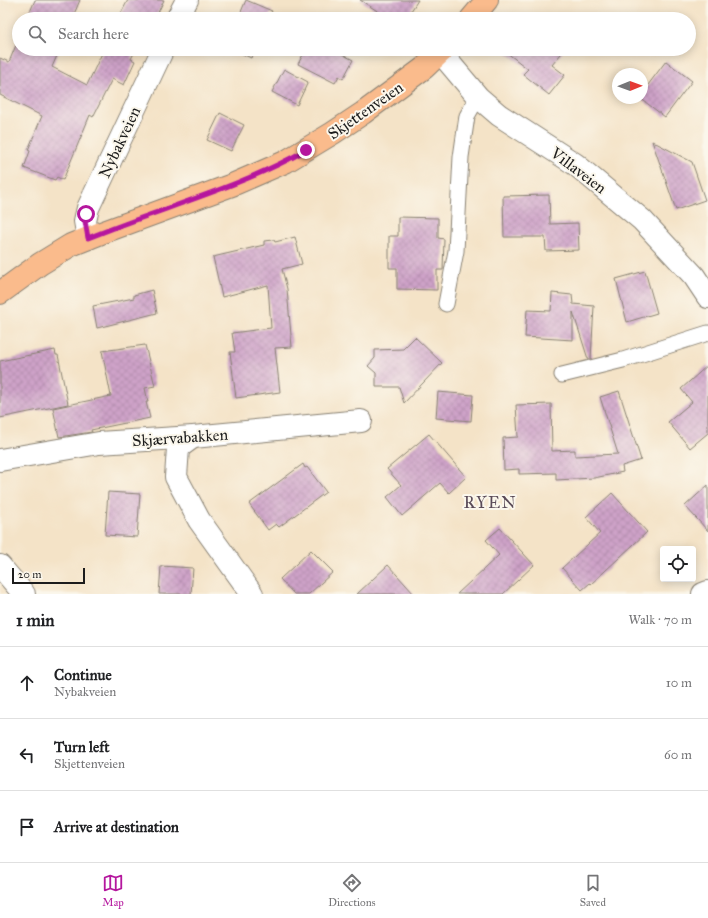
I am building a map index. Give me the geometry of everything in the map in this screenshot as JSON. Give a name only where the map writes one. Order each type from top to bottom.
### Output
[{"type":"main road","points":[[477,12],[487,0]]},
{"type":"main road","name":"Skjettenveien","points":[[0,293],[40,264],[71,245],[232,185],[285,162],[333,134],[363,113],[394,91],[436,56]]},
{"type":"street","points":[[181,12],[187,0]]},
{"type":"street","name":"Nybakveien","points":[[88,238],[85,221],[88,208],[160,56]]},
{"type":"street","name":"Villaveien","points":[[446,56],[478,97],[499,115],[575,164],[642,220],[694,276],[708,297]]},
{"type":"street","name":"Skjærvabakken","points":[[0,460],[99,443],[193,437],[361,421]]},
{"type":"street","points":[[193,437],[178,448],[176,477],[199,520],[252,594]]},
{"type":"street","points":[[0,566],[24,594]]},
{"type":"street","points":[[703,594],[708,592]]},
{"type":"lane","points":[[446,304],[456,251],[461,157],[467,116],[478,97]]},
{"type":"lane","points":[[562,375],[623,360],[708,332]]},
{"type":"building","points":[[35,0],[80,0],[75,12],[30,12]]},
{"type":"building","points":[[128,0],[164,0],[158,12],[122,12]]},
{"type":"building","points":[[246,0],[272,11],[272,12],[241,12]]},
{"type":"building","points":[[360,0],[418,0],[410,12],[379,12]]},
{"type":"building","points":[[12,55],[57,56],[52,67],[87,85],[101,56],[132,56],[131,59],[135,61],[124,85],[112,79],[93,117],[90,115],[63,180],[57,177],[55,180],[24,168],[30,151],[28,150],[42,116],[0,95],[0,58],[9,62]]},
{"type":"building","points":[[302,56],[346,56],[353,60],[343,79],[339,76],[335,83],[298,64]]},
{"type":"building","points":[[511,56],[559,56],[552,65],[565,75],[549,95],[523,74],[528,69]]},
{"type":"building","points":[[666,61],[692,81],[665,117],[648,104],[648,85]]},
{"type":"building","points":[[284,69],[308,82],[297,105],[272,92]]},
{"type":"building","points":[[220,113],[244,125],[231,151],[207,140]]},
{"type":"building","points":[[652,141],[692,162],[705,200],[676,210]]},
{"type":"building","points":[[549,195],[550,224],[578,223],[579,250],[546,251],[545,237],[504,237],[503,196]]},
{"type":"building","points":[[398,217],[438,218],[438,238],[444,239],[443,270],[437,270],[437,290],[397,289],[397,268],[389,268],[389,236],[398,236]]},
{"type":"building","points":[[295,237],[302,264],[282,269],[287,289],[292,347],[275,348],[280,392],[236,398],[230,352],[235,352],[232,333],[271,328],[268,285],[222,297],[213,257],[264,245],[264,241],[274,240],[275,242]]},
{"type":"building","points":[[645,271],[657,313],[627,322],[616,279]]},
{"type":"building","points":[[152,290],[157,313],[97,328],[93,306],[134,298],[134,295]]},
{"type":"building","points":[[552,293],[572,295],[573,304],[594,306],[591,359],[588,359],[573,312],[573,340],[525,337],[527,310],[551,311]]},
{"type":"building","points":[[415,337],[442,363],[404,403],[399,387],[376,387],[376,373],[368,366],[375,358],[375,350],[403,349]]},
{"type":"building","points":[[145,345],[155,386],[145,388],[148,402],[146,402],[150,418],[91,430],[92,432],[59,437],[53,408],[111,396],[102,351]]},
{"type":"building","points":[[55,350],[56,355],[58,355],[68,404],[0,418],[0,361]]},
{"type":"building","points":[[708,365],[708,433],[690,448],[668,422],[692,402],[681,389]]},
{"type":"building","points":[[619,391],[641,460],[622,466],[623,472],[594,478],[556,480],[556,473],[519,474],[519,469],[504,470],[503,438],[518,437],[516,405],[551,404],[552,451],[575,450],[575,456],[618,454],[600,397]]},
{"type":"building","points":[[438,392],[473,395],[471,421],[436,418]]},
{"type":"building","points":[[429,434],[466,477],[449,493],[440,483],[402,516],[387,497],[401,485],[387,469]]},
{"type":"building","points":[[303,464],[326,492],[279,527],[276,524],[268,530],[249,504]]},
{"type":"building","points":[[708,485],[708,531],[685,506]]},
{"type":"building","points":[[108,492],[140,494],[137,537],[105,535]]},
{"type":"building","points":[[612,493],[647,532],[591,584],[590,583],[582,590],[562,568],[600,533],[586,517]]},
{"type":"building","points":[[500,528],[534,565],[503,594],[457,594],[499,555],[486,540]]},
{"type":"building","points":[[311,550],[333,572],[309,594],[294,594],[280,579]]},
{"type":"building","points":[[388,565],[414,594],[357,594]]},
{"type":"building","points":[[161,566],[193,568],[191,594],[159,594]]},
{"type":"district","name":"RYEN","points":[[490,502]]},
{"type":"route","points":[[86,214],[85,221],[88,238],[257,175],[306,150]]}]
